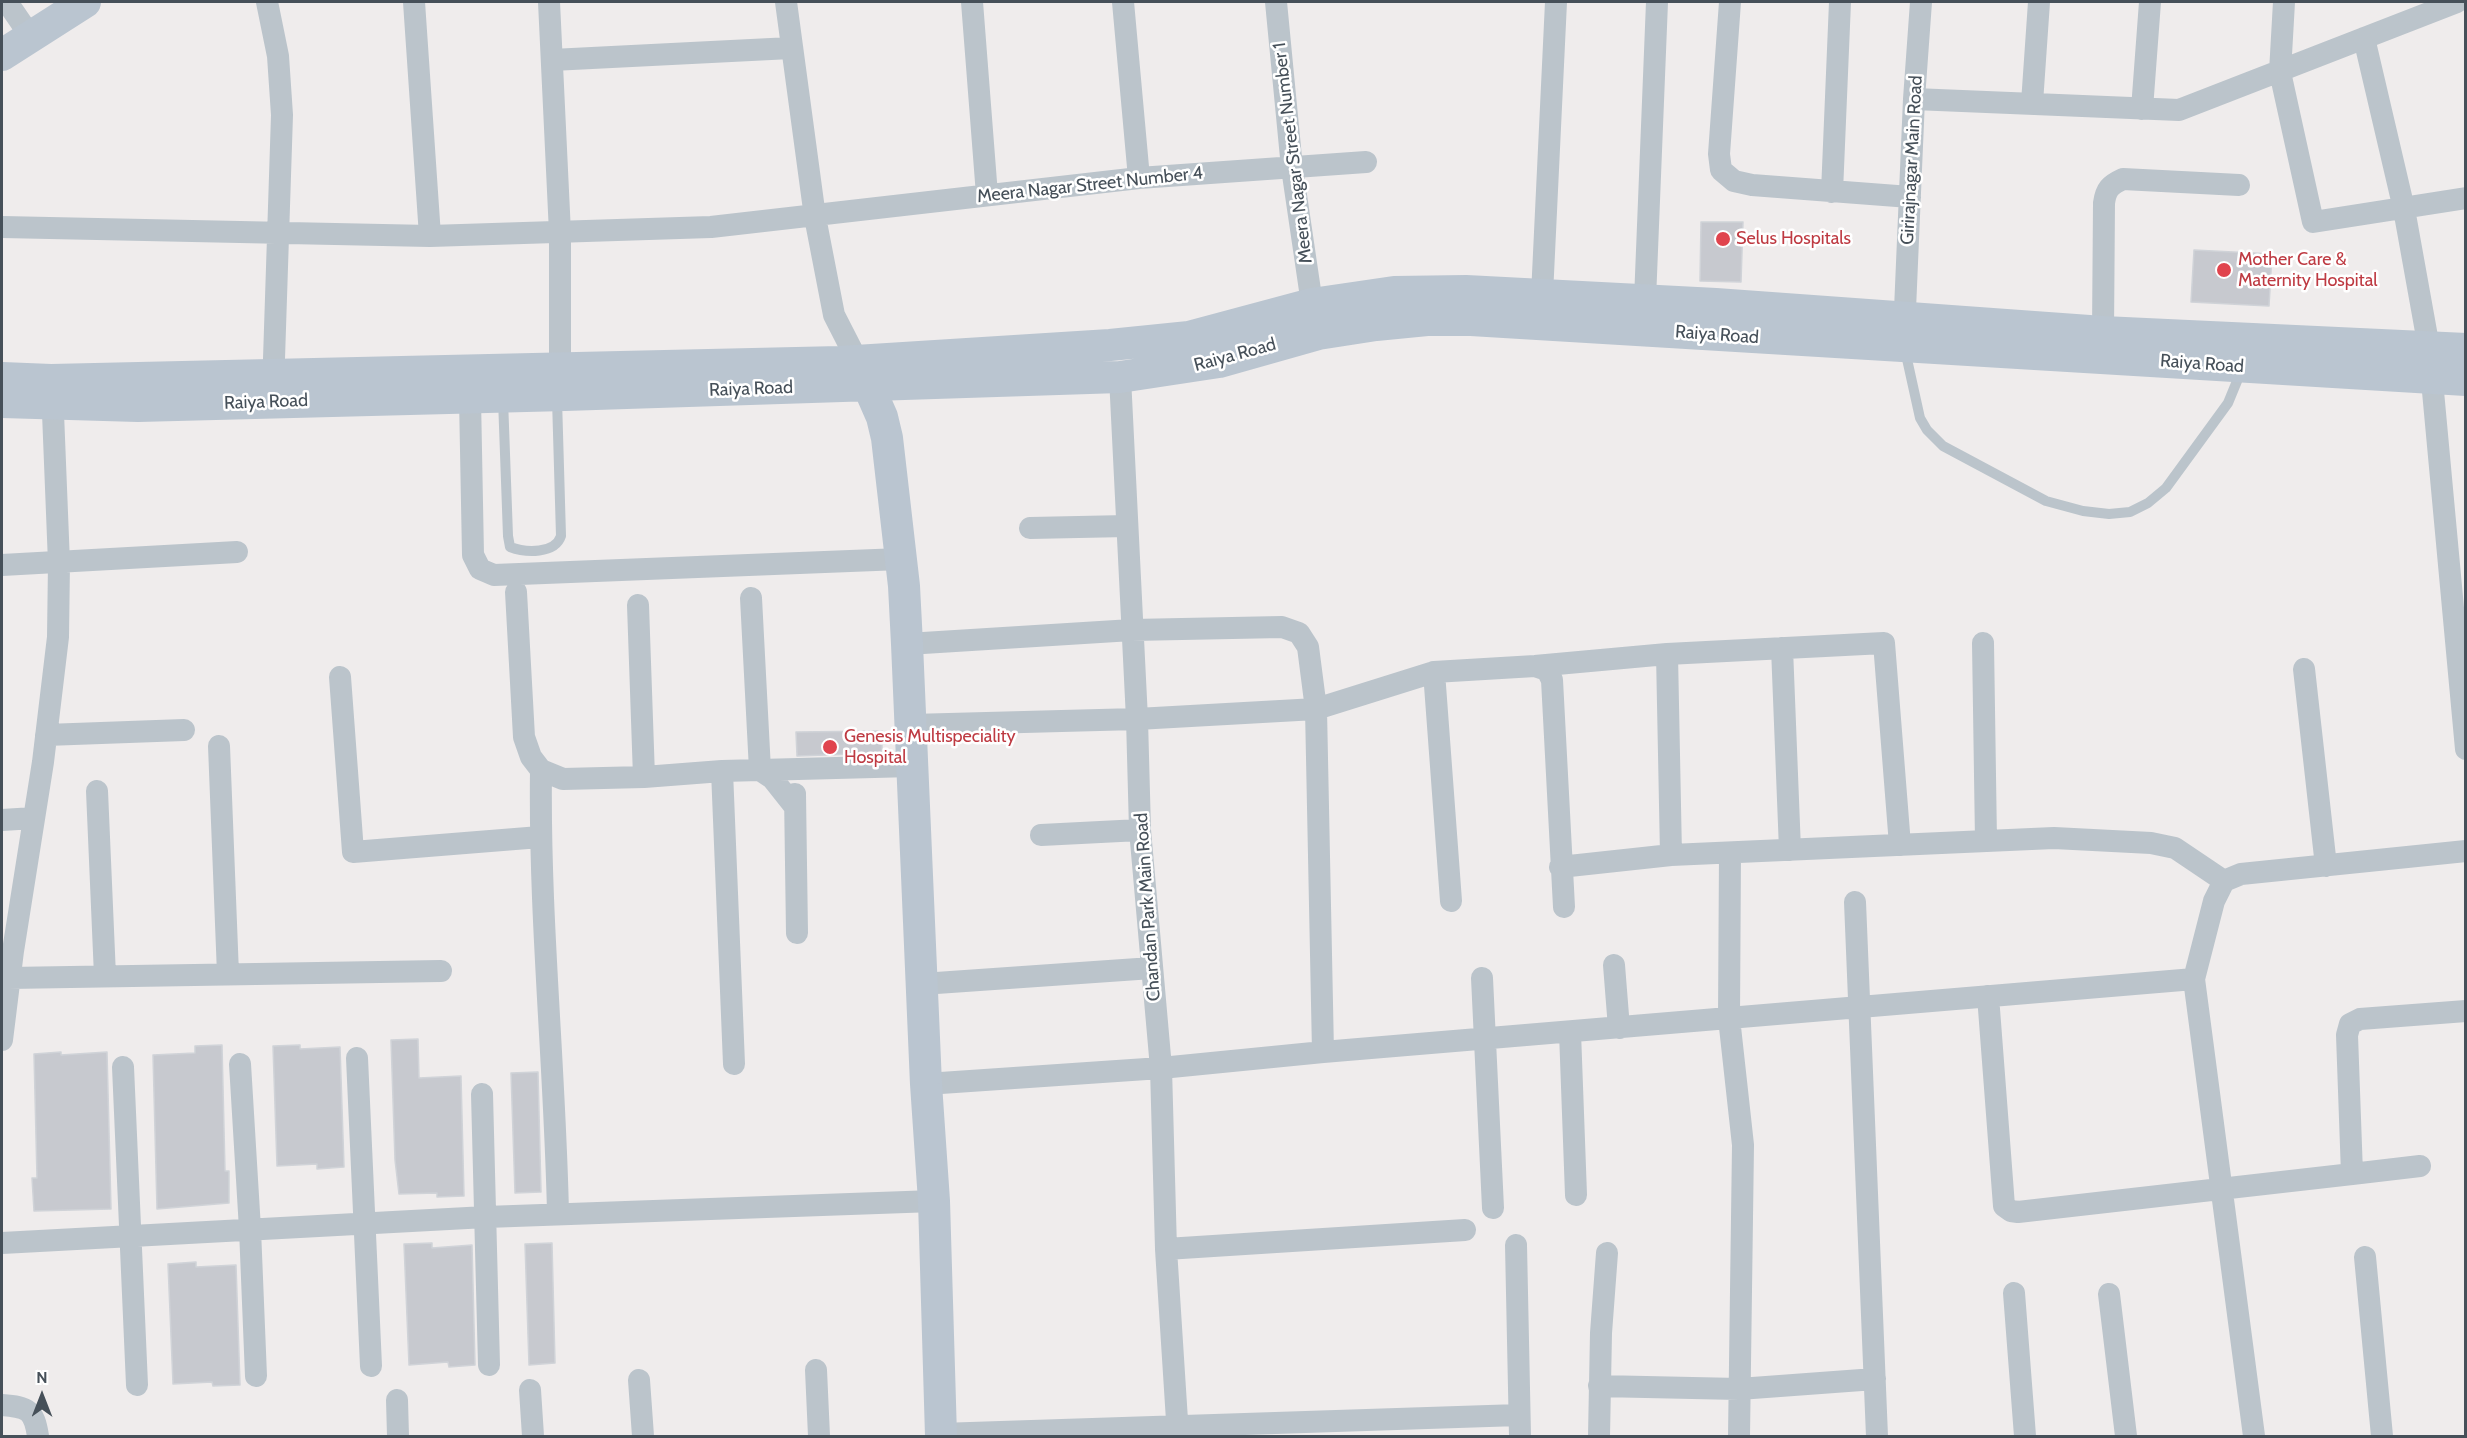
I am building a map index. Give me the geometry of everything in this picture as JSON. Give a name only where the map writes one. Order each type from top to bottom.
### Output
[{"type":"street","points":[[7,2],[31,37]]},
{"type":"street","points":[[2,55],[85,2]]},
{"type":"street","points":[[267,2],[278,56],[282,115],[273,388]]},
{"type":"street","points":[[414,2],[430,236]]},
{"type":"street","points":[[549,2],[560,233],[559,381]]},
{"type":"street","points":[[786,2],[814,217],[834,315],[882,417],[887,438],[901,559],[912,748],[926,1084],[934,1201],[940,1435],[1520,1426],[1516,1245]]},
{"type":"street","points":[[972,2],[987,195]]},
{"type":"street","points":[[1123,2],[1139,178]]},
{"type":"street","name":"Meera Nagar Street Number 1","points":[[1276,2],[1292,168],[1312,304]]},
{"type":"street","points":[[1542,295],[1556,2]]},
{"type":"street","points":[[1644,300],[1657,2]]},
{"type":"street","points":[[1730,2],[1719,154],[1721,170],[1734,181],[1752,185],[1910,197]]},
{"type":"street","points":[[1832,192],[1840,2]]},
{"type":"street","name":"Girirajnagar Main Road","points":[[1904,332],[1914,99],[1922,2]]},
{"type":"street","points":[[2032,103],[2039,2]]},
{"type":"street","points":[[2142,109],[2150,2]]},
{"type":"street","points":[[2284,2],[2280,72],[2313,222],[2466,198]]},
{"type":"street","points":[[1914,99],[2179,110],[2457,2]]},
{"type":"street","points":[[2364,38],[2404,209],[2429,348],[2466,749]]},
{"type":"street","points":[[552,60],[791,48]]},
{"type":"street","name":"Meera Nagar Street Number 4","points":[[2,227],[430,236],[711,227],[1139,178],[1366,162]]},
{"type":"street","points":[[2103,333],[2104,203],[2106,192],[2111,184],[2122,179],[2239,185]]},
{"type":"street","name":"Raiya Road","points":[[863,373],[1189,338],[1312,304],[1394,292],[1466,291],[1644,300],[1904,332],[2248,353],[2466,349]]},
{"type":"street","points":[[1312,304],[1318,334]]},
{"type":"street","name":"Raiya Road","points":[[2,378],[52,393],[138,406],[273,388],[863,373],[1120,377],[1219,362],[1318,334],[1427,320],[1471,320],[1904,332],[2103,333],[2433,379],[2466,380]]},
{"type":"street","name":"Chandan Park Main Road","points":[[1120,377],[1137,719],[1140,831],[1161,1068],[1166,1249],[1178,1432]]},
{"type":"street","name":"Raiya Road","points":[[273,388],[470,398],[503,397],[559,381]]},
{"type":"street","points":[[2,1040],[9,978],[7,951],[11,899],[34,818],[58,637],[59,563],[52,393]]},
{"type":"street","name":"Raiya Road","points":[[2,402],[52,393]]},
{"type":"street","points":[[470,398],[473,555],[480,569],[494,575],[901,559]]},
{"type":"street","points":[[1030,528],[1126,526]]},
{"type":"street","points":[[2,565],[237,552]]},
{"type":"street","points":[[516,592],[524,737],[531,757],[541,770],[562,779],[795,769],[912,748],[952,724],[1137,719],[1316,709],[1434,672],[1667,654],[1884,643],[1899,845]]},
{"type":"street","points":[[751,598],[760,770]]},
{"type":"street","points":[[638,605],[644,777]]},
{"type":"street","points":[[907,644],[1132,630],[1282,627],[1299,633],[1308,647],[1316,709],[1323,1052]]},
{"type":"street","points":[[1983,643],[1986,841]]},
{"type":"street","points":[[1782,648],[1790,850]]},
{"type":"street","points":[[1667,654],[1671,855]]},
{"type":"street","points":[[1535,666],[1547,670],[1552,680],[1560,867],[1564,907]]},
{"type":"street","points":[[2304,669],[2326,866]]},
{"type":"street","points":[[1434,672],[1451,901]]},
{"type":"street","points":[[340,677],[354,852],[540,837]]},
{"type":"street","points":[[46,735],[184,730]]},
{"type":"street","points":[[219,746],[228,974]]},
{"type":"street","points":[[795,769],[797,933]]},
{"type":"street","points":[[541,770],[540,837],[556,1129],[558,1214]]},
{"type":"street","points":[[760,770],[772,778],[795,807]]},
{"type":"street","points":[[722,771],[734,1064]]},
{"type":"street","points":[[97,791],[105,976]]},
{"type":"street","points":[[2,820],[34,818]]},
{"type":"street","points":[[1041,836],[1140,831]]},
{"type":"street","points":[[1560,867],[1671,855],[2054,838],[2151,843],[2175,848],[2224,881]]},
{"type":"street","points":[[2254,1437],[2194,979],[2214,901],[2224,881],[2241,874],[2466,851]]},
{"type":"street","points":[[1730,853],[1729,1018],[1743,1145],[1739,1437]]},
{"type":"street","points":[[1855,902],[1877,1437]]},
{"type":"street","points":[[1614,965],[1619,1028]]},
{"type":"street","points":[[922,984],[1152,968]]},
{"type":"street","points":[[9,978],[441,971]]},
{"type":"street","points":[[1482,978],[1493,1208]]},
{"type":"street","points":[[926,1084],[1161,1068],[1323,1052],[2194,979]]},
{"type":"street","points":[[1988,996],[2004,1206],[2011,1212],[2420,1166]]},
{"type":"street","points":[[2352,1174],[2347,1035],[2350,1024],[2360,1019],[2466,1011]]},
{"type":"street","points":[[1570,1032],[1576,1195]]},
{"type":"street","points":[[357,1058],[371,1366]]},
{"type":"street","points":[[240,1064],[256,1376]]},
{"type":"street","points":[[123,1067],[137,1385]]},
{"type":"street","points":[[482,1094],[489,1365]]},
{"type":"street","points":[[2,1243],[486,1217],[934,1201]]},
{"type":"street","points":[[1166,1249],[1465,1230]]},
{"type":"street","points":[[1599,1437],[1599,1386],[1606,1253]]},
{"type":"street","points":[[2365,1257],[2382,1437]]},
{"type":"street","points":[[2014,1293],[2025,1437]]},
{"type":"street","points":[[2109,1294],[2126,1437]]},
{"type":"street","points":[[816,1370],[819,1437]]},
{"type":"street","points":[[1599,1386],[1739,1389],[1875,1378]]},
{"type":"street","points":[[639,1380],[643,1437]]},
{"type":"street","points":[[530,1390],[533,1437]]},
{"type":"street","points":[[397,1400],[398,1437]]},
{"type":"street","points":[[2,1405],[17,1406],[29,1411],[35,1419],[38,1437]]},
{"type":"lane","points":[[1904,332],[1920,418],[1927,430],[1943,446],[2046,501],[2083,511],[2109,514],[2130,512],[2148,503],[2166,488],[2228,403],[2248,353]]},
{"type":"lane","points":[[503,397],[510,547],[519,550],[552,549],[559,543],[561,536],[559,381]]},
{"type":"building","points":[[1701,222],[1743,222],[1741,282],[1700,281]]},
{"type":"building","points":[[2194,250],[2272,254],[2269,306],[2191,302]]},
{"type":"building","points":[[882,731],[882,753],[797,756],[796,732]]},
{"type":"building","points":[[418,1039],[419,1078],[461,1076],[464,1196],[437,1197],[437,1193],[399,1194],[395,1160],[391,1040]]},
{"type":"building","points":[[222,1045],[225,1171],[229,1171],[229,1203],[157,1209],[153,1055],[195,1053],[195,1046]]},
{"type":"building","points":[[300,1045],[300,1049],[340,1047],[344,1167],[317,1169],[317,1164],[277,1166],[273,1046]]},
{"type":"building","points":[[61,1052],[61,1055],[107,1052],[111,1209],[34,1211],[32,1178],[37,1178],[34,1054]]},
{"type":"building","points":[[538,1072],[541,1192],[515,1193],[511,1073]]},
{"type":"building","points":[[432,1243],[432,1248],[472,1245],[475,1365],[449,1367],[448,1362],[409,1365],[404,1244]]},
{"type":"building","points":[[552,1243],[555,1363],[529,1365],[525,1244]]},
{"type":"building","points":[[196,1262],[196,1267],[236,1265],[240,1385],[213,1386],[212,1382],[173,1384],[168,1264]]},
{"type":"place","name":"Selus Hospitals","points":[[1723,239]]},
{"type":"place","name":"Mother Care & Maternity Hospital","points":[[2224,270]]},
{"type":"place","name":"Genesis Multispeciality Hospital","points":[[830,747]]}]
